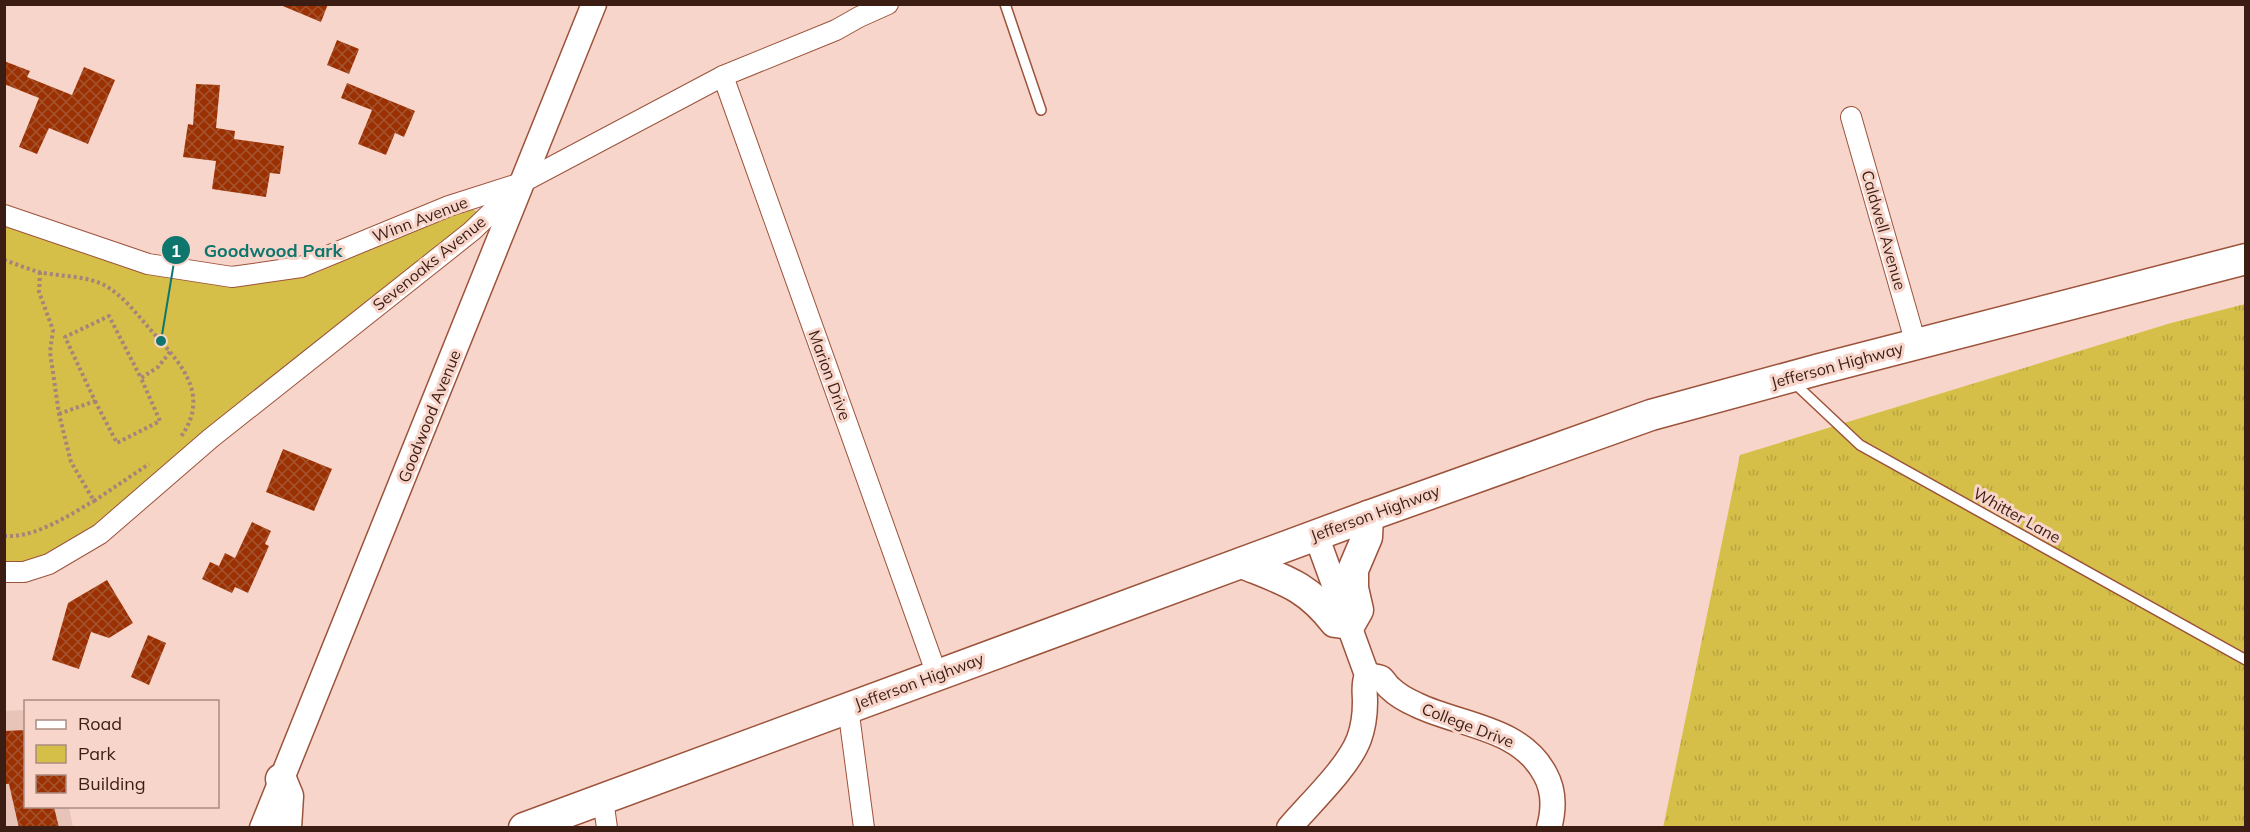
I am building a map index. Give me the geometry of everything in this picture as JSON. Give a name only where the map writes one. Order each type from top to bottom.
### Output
[{"type":"main road","name":"Jefferson Highway","points":[[524,828],[1316,535],[1652,415],[2246,259]]},
{"type":"main road","points":[[1242,563],[1295,585],[1315,598],[1335,622],[1350,624],[1358,610],[1353,588],[1353,570],[1367,537],[1368,516]]},
{"type":"main road","points":[[282,779],[288,796],[286,828]]},
{"type":"street","name":"Goodwood Avenue","points":[[262,828],[594,4]]},
{"type":"street","name":"Sevenoaks Avenue","points":[[4,572],[24,572],[50,564],[100,534],[211,438],[472,231],[523,182],[723,76],[836,30],[888,4]]},
{"type":"street","name":"Marion Drive","points":[[723,76],[937,675]]},
{"type":"street","name":"Caldwell Avenue","points":[[1851,117],[1916,344]]},
{"type":"street","name":"Winn Avenue","points":[[4,215],[148,264],[232,277],[301,267],[449,206],[523,182]]},
{"type":"street","points":[[1289,828],[1353,751],[1359,738],[1364,716],[1363,685],[1367,675],[1316,535]]},
{"type":"street","name":"College Drive","points":[[1367,675],[1381,678],[1402,698],[1420,707],[1505,736],[1524,748],[1538,761],[1548,780],[1553,799],[1549,828]]},
{"type":"street","points":[[848,707],[864,828]]},
{"type":"street","points":[[603,798],[608,828]]},
{"type":"lane","points":[[1005,4],[1041,110]]},
{"type":"lane","name":"Whitter Lane","points":[[1788,378],[1860,445],[2246,660]]},
{"type":"path","points":[[4,260],[40,272],[74,277],[105,286],[124,300],[171,352],[184,370],[193,390],[193,410],[187,429],[174,444]]},
{"type":"path","points":[[40,272],[39,292],[53,330],[50,352],[59,414],[71,462],[94,501]]},
{"type":"path","points":[[109,316],[141,378],[160,421],[117,443],[65,337],[109,316]]},
{"type":"path","points":[[141,378],[158,367],[171,352]]},
{"type":"path","points":[[59,414],[95,401]]},
{"type":"path","points":[[4,536],[18,537],[60,521],[94,501],[152,461]]},
{"type":"shaded area","points":[[24,710],[24,808],[69,808],[73,827],[5,827],[4,711]]},
{"type":"green space","points":[[465,207],[479,212],[479,218],[257,388],[96,525],[34,560],[5,566],[4,222],[155,273],[193,281],[224,284],[316,273]]},
{"type":"green space","points":[[2245,304],[2245,827],[1663,828],[1740,455],[2171,323]]},
{"type":"building","points":[[278,4],[328,4],[321,22]]},
{"type":"building","points":[[337,40],[359,49],[349,74],[327,65]]},
{"type":"building","points":[[4,61],[30,71],[27,77],[72,95],[84,67],[115,80],[88,144],[49,128],[37,154],[19,147],[39,98],[4,84]]},
{"type":"building","points":[[347,83],[415,111],[404,137],[395,133],[386,155],[358,144],[372,110],[341,98]]},
{"type":"building","points":[[196,84],[220,85],[216,128],[235,131],[234,139],[284,146],[280,174],[270,173],[266,197],[212,189],[216,161],[183,157],[188,124],[193,125]]},
{"type":"building","points":[[283,449],[332,469],[314,511],[266,492]]},
{"type":"building","points":[[252,522],[271,531],[265,544],[269,546],[248,593],[235,587],[232,593],[202,579],[210,562],[219,566],[225,553],[235,558]]},
{"type":"building","points":[[107,580],[133,623],[109,638],[91,632],[79,669],[52,660],[68,603]]},
{"type":"building","points":[[148,635],[166,643],[149,685],[131,677]]},
{"type":"building","points":[[24,730],[24,808],[54,808],[59,828],[19,828],[9,784],[4,784],[4,731]]},
{"type":"place","name":"Goodwood Park","points":[[161,341]]}]
